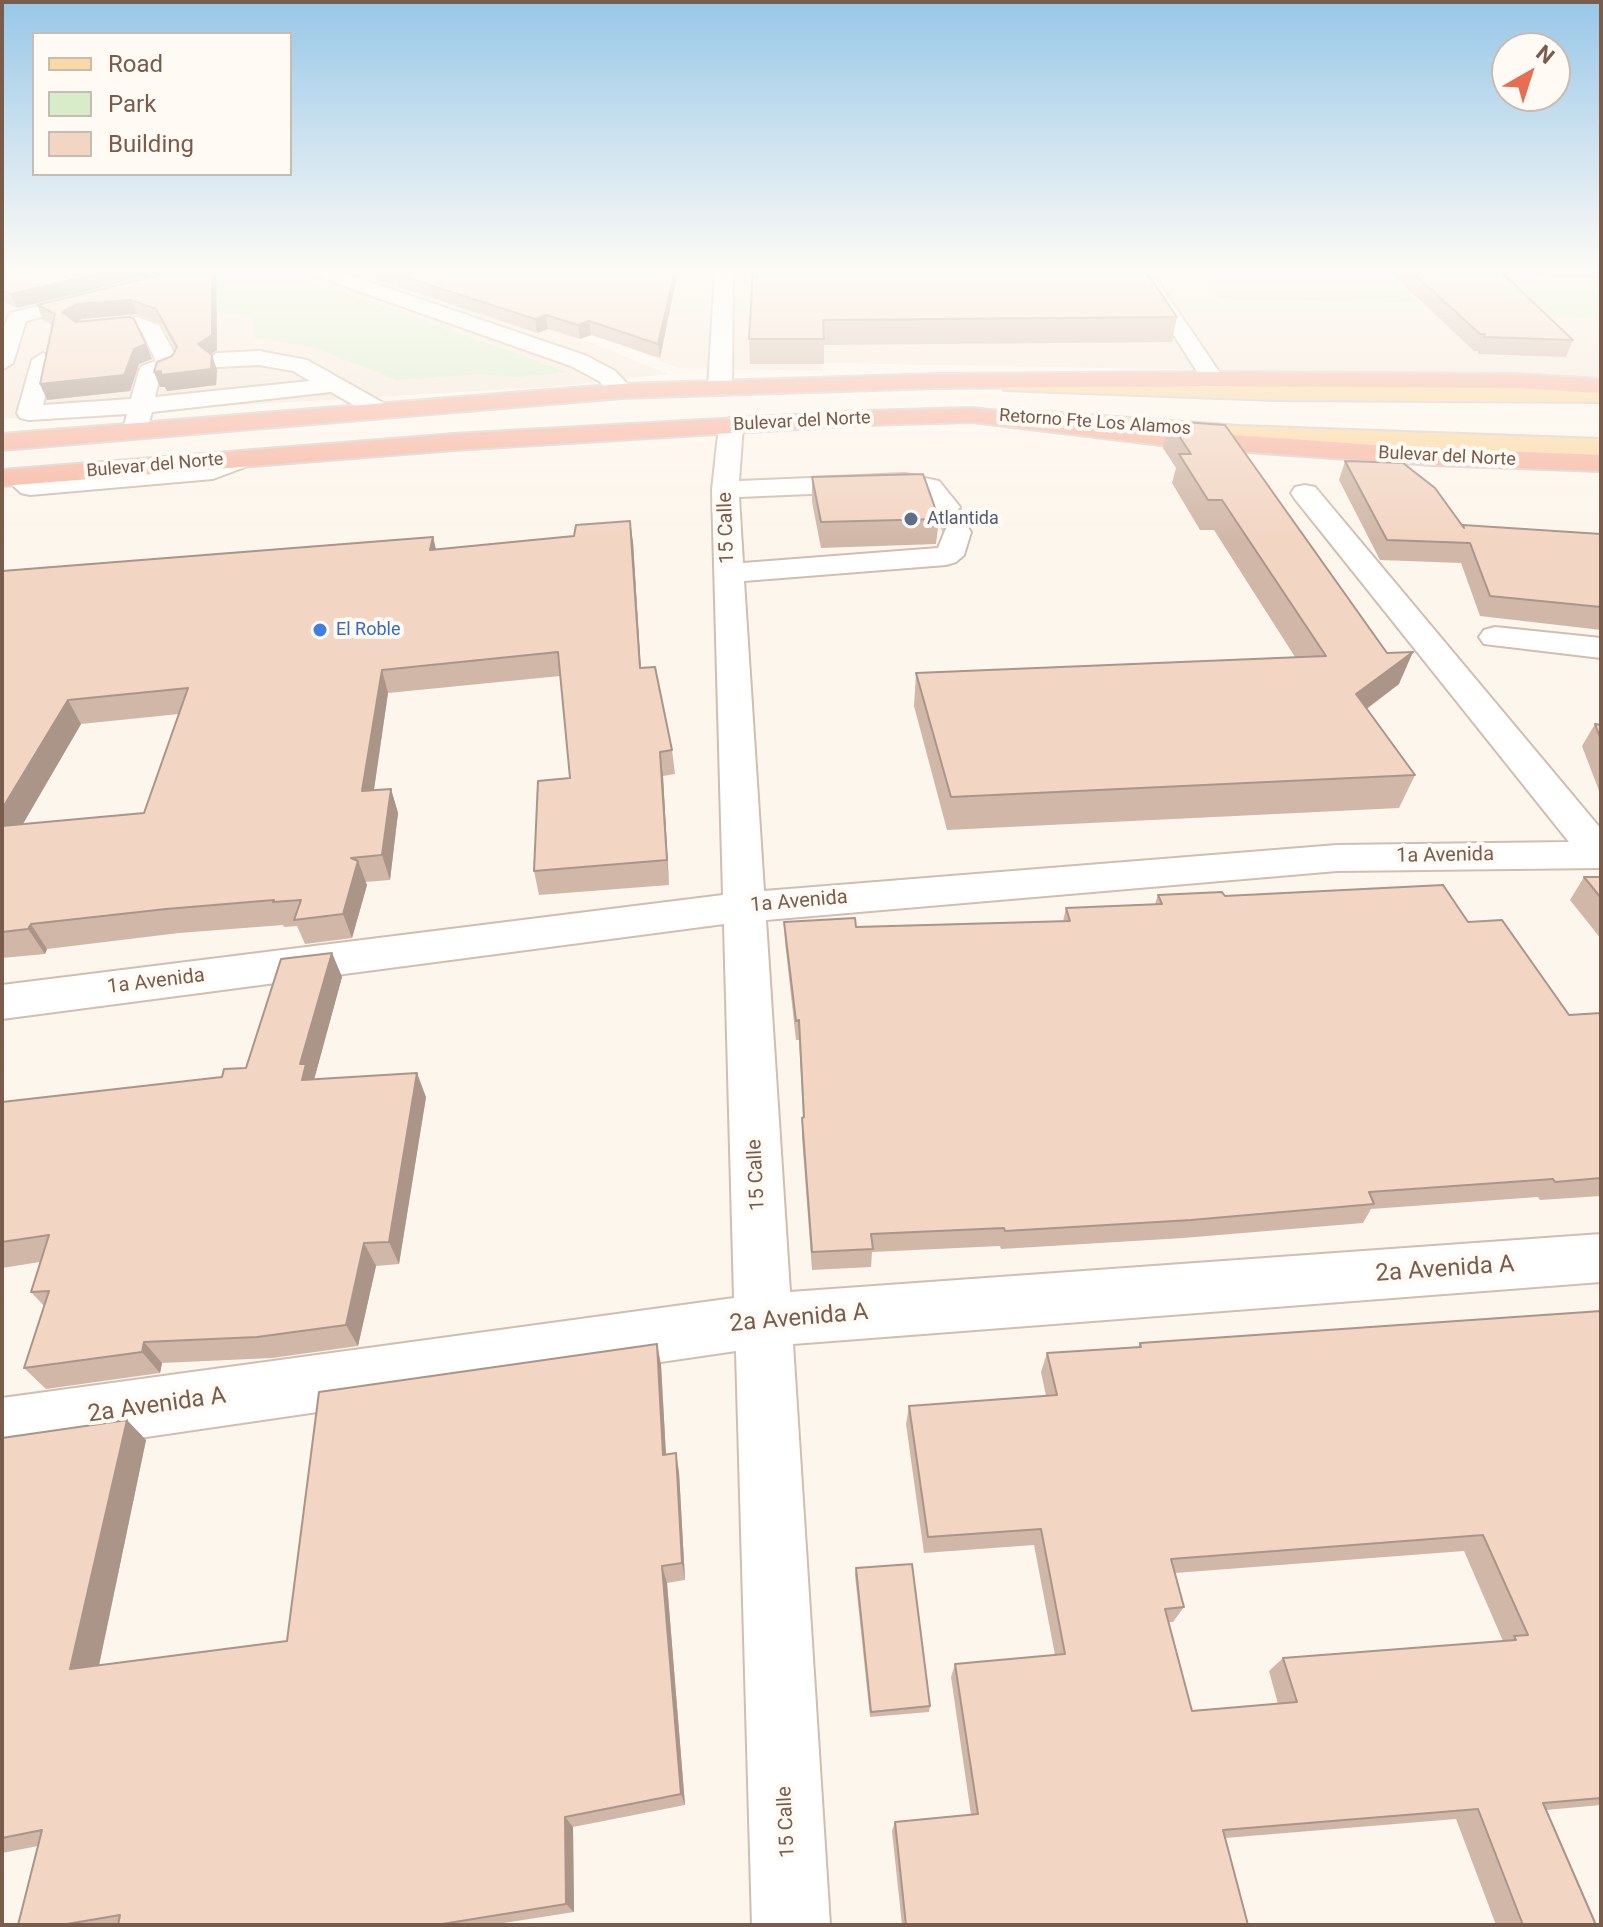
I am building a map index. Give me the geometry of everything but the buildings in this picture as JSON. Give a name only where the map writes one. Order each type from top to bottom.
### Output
[{"type":"highway","name":"Bulevar del Norte","points":[[244,459],[937,381],[1515,381],[1601,386]]},
{"type":"highway","name":"Bulevar del Norte","points":[[2,444],[138,418],[379,410],[622,391],[725,407],[972,415],[1177,439],[1432,457],[1601,463]]},
{"type":"main road","name":"Retorno Fte Los Alamos","points":[[937,381],[1275,393],[1601,395]]},
{"type":"main road","name":"Retorno Fte Los Alamos","points":[[972,415],[1239,433],[1601,447]]},
{"type":"street","points":[[43,360],[29,413],[138,418],[335,385]]},
{"type":"street","points":[[138,418],[150,371],[169,364],[167,360]]},
{"type":"street","points":[[270,360],[299,365],[379,410]]},
{"type":"street","points":[[576,360],[607,376],[622,391]]},
{"type":"street","name":"15 Calle","points":[[725,360],[725,490],[791,1925]]},
{"type":"street","points":[[1200,360],[1213,379]]},
{"type":"street","points":[[10,477],[30,487],[213,471],[244,459]]},
{"type":"street","points":[[725,490],[905,482],[930,487],[952,519],[954,549],[946,556],[729,573]]},
{"type":"street","points":[[1305,493],[1600,854]]},
{"type":"street","points":[[1495,637],[1601,648]]},
{"type":"street","name":"1a Avenida","points":[[2,1002],[746,907],[1337,858],[1600,854]]},
{"type":"street","name":"2a Avenida A","points":[[2,1428],[764,1320],[1601,1258]]},
{"type":"shaded area","points":[[2,360],[634,360],[668,374],[563,386],[2,419]]},
{"type":"shaded area","points":[[658,360],[1601,360],[1601,377],[821,363],[823,371],[678,368]]},
{"type":"green space","points":[[346,360],[533,360],[567,372],[519,377],[480,374],[397,380]]},
{"type":"tunnel","points":[[946,507],[957,532]]},
{"type":"place","name":"Atlantida","points":[[911,519]]},
{"type":"place","name":"El Roble","points":[[320,630]]}]
